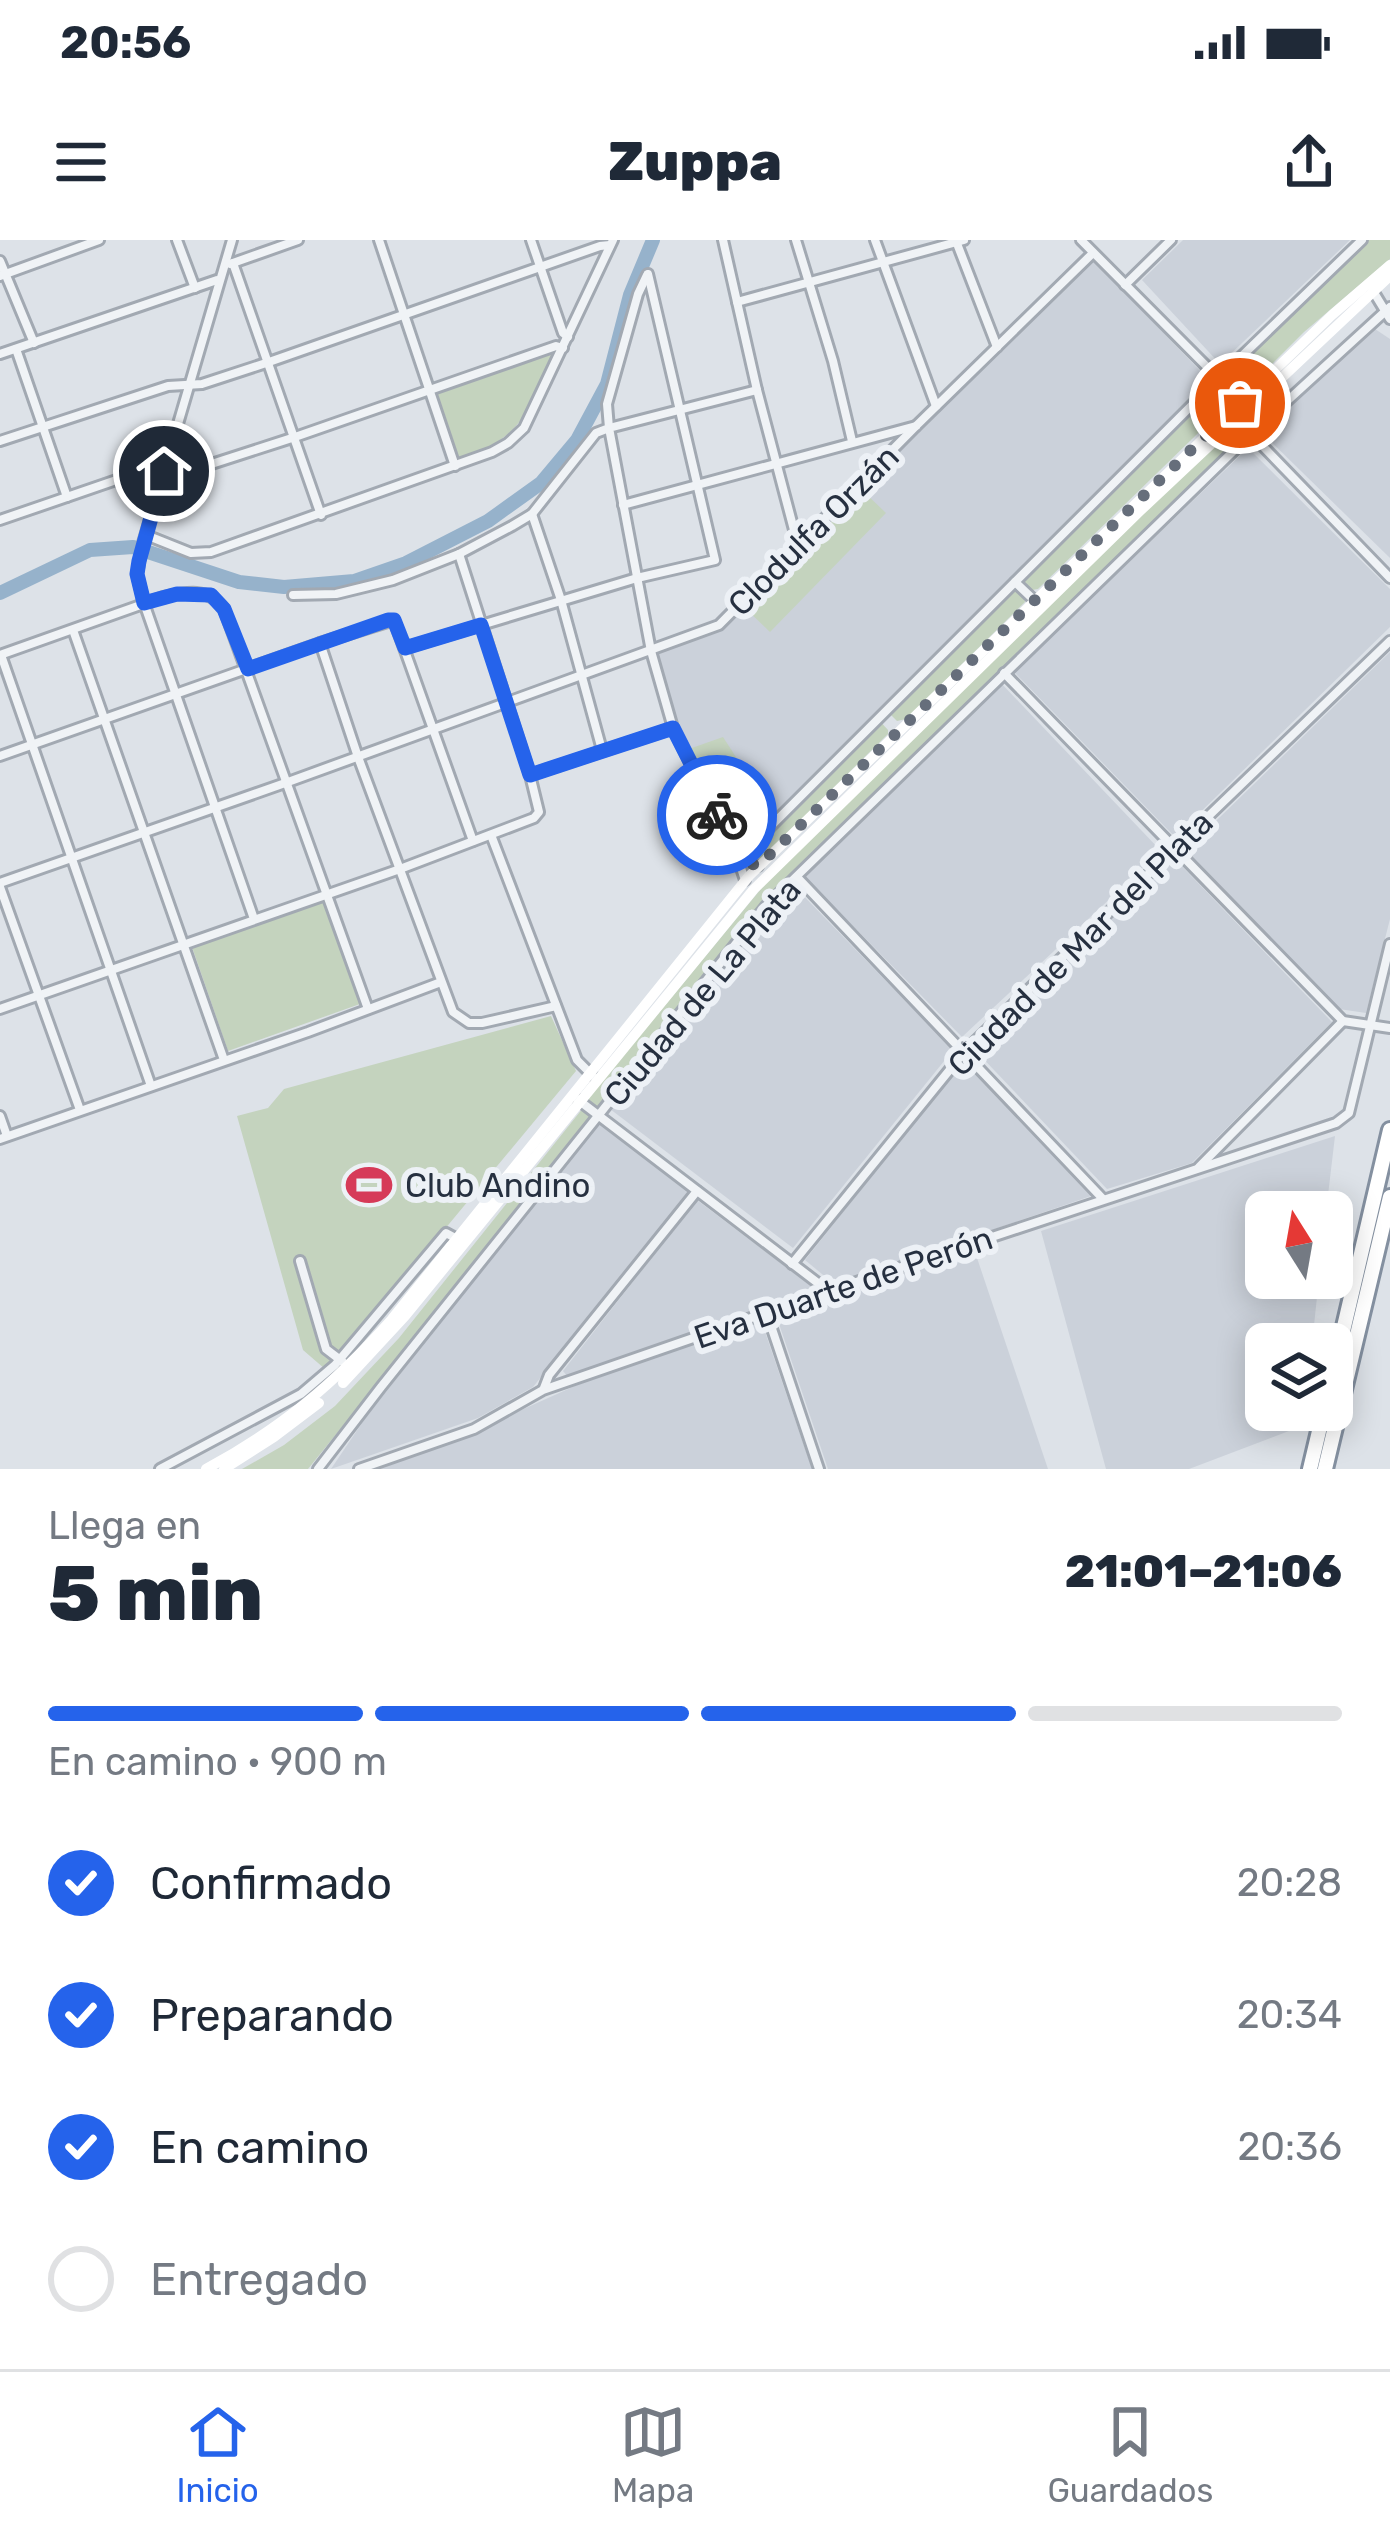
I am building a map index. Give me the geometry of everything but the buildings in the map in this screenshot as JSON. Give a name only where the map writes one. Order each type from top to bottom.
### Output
[{"type":"highway","points":[[1345,1323],[1390,1130]]},
{"type":"highway","points":[[1325,1469],[1390,1197]]},
{"type":"highway","points":[[1310,1469],[1319,1431]]},
{"type":"main road","points":[[224,1469],[303,1416],[367,1360],[594,1077],[754,889],[1332,315],[1390,265]]},
{"type":"main road","points":[[594,1077],[758,866],[1241,407],[1390,276]]},
{"type":"main road","points":[[206,1469],[286,1420],[344,1363],[576,1099]]},
{"type":"street","points":[[2,275],[99,240]]},
{"type":"street","points":[[177,240],[195,288]]},
{"type":"street","points":[[232,240],[137,574],[254,920]]},
{"type":"street","points":[[228,265],[298,240]]},
{"type":"street","points":[[379,240],[454,466]]},
{"type":"street","points":[[531,240],[568,338]]},
{"type":"street","points":[[723,240],[798,544]]},
{"type":"street","points":[[796,240],[853,441]]},
{"type":"street","points":[[875,240],[936,406]]},
{"type":"street","points":[[1081,240],[1218,379],[1241,407],[1251,434],[1390,578]]},
{"type":"street","points":[[1125,285],[1171,240]]},
{"type":"street","points":[[738,859],[1362,240]]},
{"type":"street","points":[[736,302],[958,241],[997,347]]},
{"type":"street","points":[[0,441],[168,386],[202,384],[612,243]]},
{"type":"street","points":[[144,539],[200,554],[321,515],[508,443],[524,428],[612,243]]},
{"type":"street","name":"Clodulfa Orzán","points":[[0,885],[719,625],[1093,253]]},
{"type":"street","points":[[0,261],[34,343]]},
{"type":"street","points":[[228,265],[269,362],[321,515]]},
{"type":"street","points":[[405,648],[637,578],[715,560],[648,274],[638,293],[607,404],[609,428],[623,505],[637,578],[651,652],[673,728],[745,881]]},
{"type":"street","points":[[0,354],[218,280]]},
{"type":"street","points":[[1373,291],[1388,312]]},
{"type":"street","name":"Ciudad de La Plata","points":[[318,1469],[766,906],[1251,434],[1388,312]]},
{"type":"street","points":[[0,520],[134,475],[176,477],[556,346],[563,348]]},
{"type":"street","points":[[16,349],[67,497]]},
{"type":"street","points":[[292,595],[362,589],[459,554],[532,514],[596,434],[757,390]]},
{"type":"street","points":[[623,505],[916,426]]},
{"type":"street","points":[[532,514],[602,750]]},
{"type":"street","points":[[0,1009],[534,818],[539,807],[530,775],[459,554]]},
{"type":"street","points":[[1015,583],[1035,601]]},
{"type":"street","points":[[151,1086],[0,655],[144,603],[190,592],[211,595],[224,609],[368,1009]]},
{"type":"street","points":[[0,756],[394,620],[473,841]]},
{"type":"street","points":[[73,629],[224,1060]]},
{"type":"street","name":"Ciudad de Mar del Plata","points":[[792,1264],[965,1051],[1390,641]]},
{"type":"street","points":[[320,643],[454,1012],[469,1023],[482,1023],[556,1006]]},
{"type":"street","points":[[1004,673],[1343,1021],[1390,1028]]},
{"type":"street","points":[[530,775],[673,728]]},
{"type":"street","points":[[491,835],[577,1060],[594,1077]]},
{"type":"street","points":[[738,859],[758,866]]},
{"type":"street","points":[[796,877],[1103,1198]]},
{"type":"street","points":[[0,885],[80,1110]]},
{"type":"street","points":[[1369,1024],[1390,944]]},
{"type":"street","points":[[0,1116],[4,1137],[441,982]]},
{"type":"street","points":[[1198,1168],[1343,1021]]},
{"type":"street","name":"Eva Duarte de Perón","points":[[358,1469],[474,1429],[543,1390],[1336,1123],[1349,1113],[1369,1024]]},
{"type":"street","points":[[576,1099],[829,1291]]},
{"type":"street","points":[[543,1390],[549,1375],[697,1192]]},
{"type":"street","points":[[160,1469],[302,1394],[344,1363],[326,1349],[300,1261]]},
{"type":"street","points":[[767,1314],[819,1469]]},
{"type":"shaded area","points":[[1183,240],[1350,240],[1220,364],[1142,280]]},
{"type":"shaded area","points":[[1093,260],[1208,379],[744,853],[678,727],[657,653],[711,634],[728,622]]},
{"type":"shaded area","points":[[1375,329],[1390,339],[1390,558],[1261,432]]},
{"type":"shaded area","points":[[1248,448],[1390,589],[1390,627],[1175,837],[1014,672]]},
{"type":"shaded area","points":[[1390,652],[1390,919],[1366,1013],[1339,1009],[1186,850]]},
{"type":"shaded area","points":[[1000,682],[1161,851],[962,1037],[804,876]]},
{"type":"shaded area","points":[[1174,858],[1332,1022],[1192,1163],[1107,1189],[975,1050]]},
{"type":"shaded area","points":[[794,886],[953,1050],[793,1248],[610,1109],[766,912]]},
{"type":"shaded area","points":[[964,1060],[1094,1195],[834,1284],[805,1260]]},
{"type":"shaded area","points":[[597,1121],[690,1192],[533,1387],[478,1418],[331,1469],[364,1420]]},
{"type":"shaded area","points":[[1335,1136],[1328,1191],[1245,1191],[1245,1299],[1317,1299],[1314,1323],[1245,1323],[1245,1431],[1289,1431],[1189,1469],[1106,1469],[1041,1231]]},
{"type":"shaded area","points":[[697,1200],[815,1289],[568,1377],[563,1371]]},
{"type":"shaded area","points":[[974,1249],[1048,1469],[828,1469],[776,1315]]},
{"type":"shaded area","points":[[761,1320],[812,1469],[370,1469],[452,1441],[586,1381]]},
{"type":"green space","points":[[1368,240],[1390,240],[1390,259],[1304,332],[1245,391],[1229,376]]},
{"type":"green space","points":[[555,351],[540,389],[517,425],[487,448],[460,460],[436,393]]},
{"type":"green space","points":[[1208,379],[1230,402],[1032,590],[1017,574]]},
{"type":"green space","points":[[1235,424],[1245,433],[798,866],[598,1110],[586,1101],[765,884]]},
{"type":"green space","points":[[861,489],[886,513],[770,632],[744,607]]},
{"type":"green space","points":[[1009,582],[1025,602],[906,719],[897,721],[885,709]]},
{"type":"green space","points":[[877,718],[888,734],[757,863],[750,862],[744,853]]},
{"type":"green space","points":[[723,737],[747,774],[717,805],[689,749]]},
{"type":"green space","points":[[325,901],[360,1004],[228,1051],[192,947]]},
{"type":"green space","name":"Club Andino","points":[[551,1016],[576,1071],[325,1369],[303,1350],[237,1116],[268,1108],[284,1089]]},
{"type":"green space","points":[[583,1108],[593,1116],[308,1469],[242,1469],[284,1445],[335,1406],[399,1338]]},
{"type":"waterway","points":[[0,593],[90,550],[133,547],[239,582],[284,587],[354,581],[406,563],[488,521],[541,483],[577,440],[607,384],[630,295],[653,240]]},
{"type":"way so far","points":[[717,815],[738,859],[758,866],[1240,403]]},
{"type":"place","name":"Club Andino","points":[[369,1185]]},
{"type":"route","points":[[164,471],[137,574],[144,603],[190,592],[211,595],[224,609],[248,669],[388,620],[397,624],[405,648],[481,625],[530,775],[673,728],[717,815]]}]
